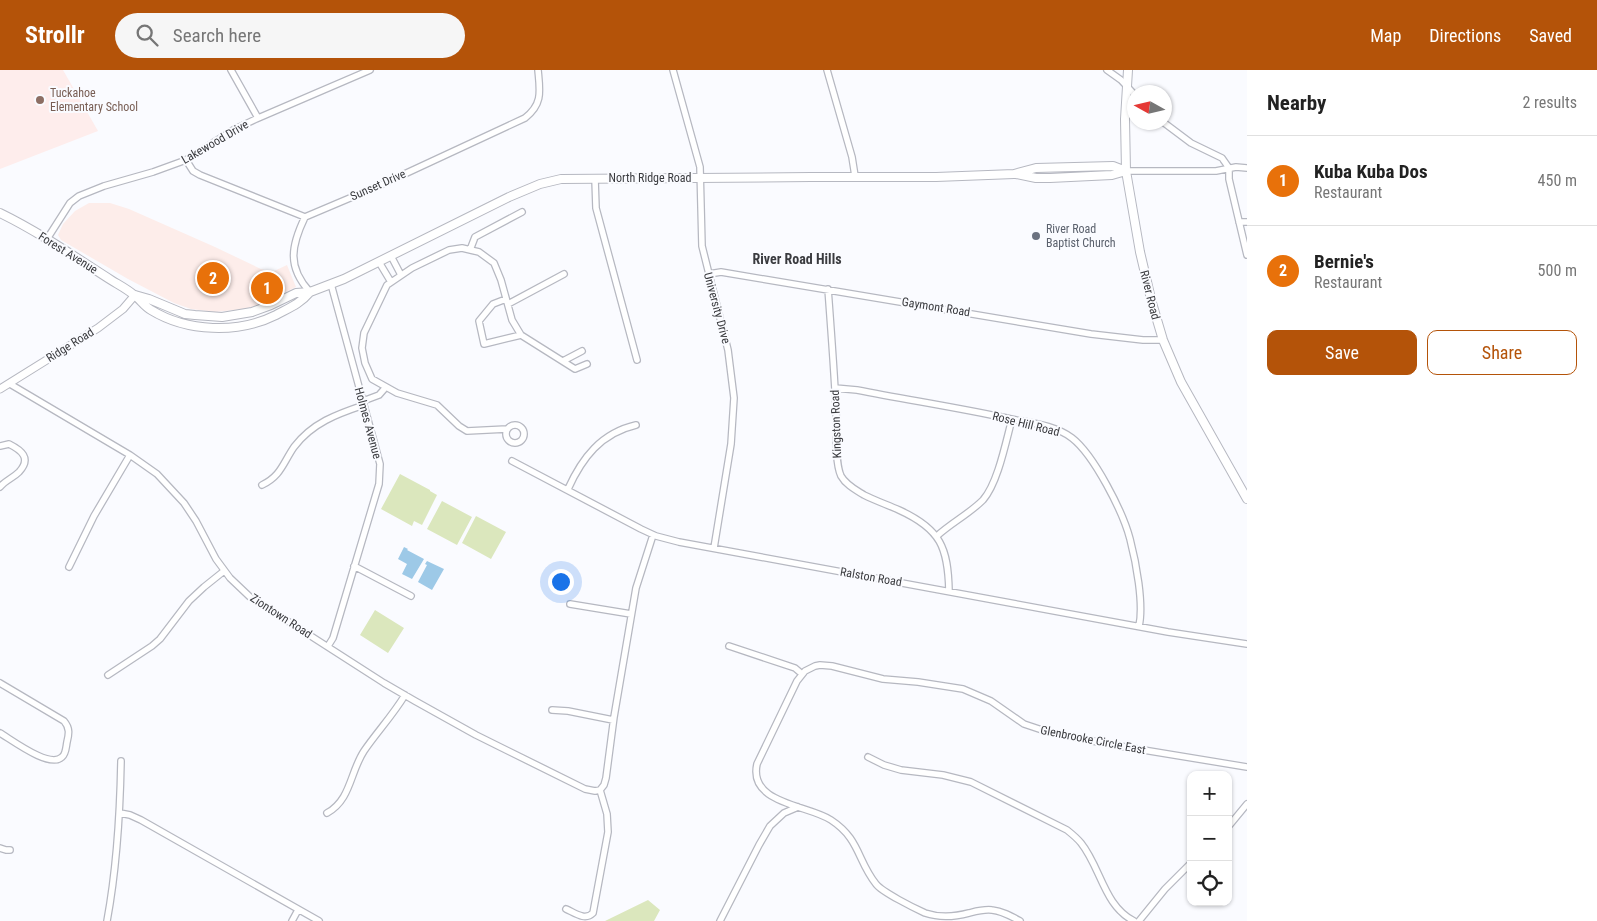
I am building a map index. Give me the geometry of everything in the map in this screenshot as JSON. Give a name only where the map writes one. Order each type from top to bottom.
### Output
[{"type":"main road","name":"River Road","points":[[1128,70],[1124,134],[1126,171],[1143,268],[1158,324],[1188,394],[1247,499]]},
{"type":"main road","name":"North Ridge Road","points":[[135,295],[185,314],[222,317],[252,312],[296,293],[310,292],[331,284],[509,197],[540,184],[561,180],[855,176],[936,177],[1014,174],[1036,178],[1050,178],[1112,175],[1126,171]]},
{"type":"main road","name":"Forest Avenue","points":[[1,216],[47,239],[135,295]]},
{"type":"main road","name":"North Ridge Road","points":[[135,295],[150,310],[174,320],[198,326],[224,328],[248,325],[266,320],[302,301],[310,292]]},
{"type":"street","points":[[231,70],[258,118]]},
{"type":"street","name":"Lakewood Drive","points":[[47,239],[67,207],[79,196],[104,186],[186,160],[258,118],[370,70]]},
{"type":"street","name":"Sunset Drive","points":[[305,218],[525,118],[538,102],[540,88],[538,70]]},
{"type":"street","name":"University Drive","points":[[673,70],[700,167],[701,240],[731,365],[734,408],[731,444],[714,548]]},
{"type":"street","points":[[827,70],[855,168],[855,176]]},
{"type":"street","points":[[1107,70],[1126,86]]},
{"type":"street","points":[[1172,129],[1190,143],[1222,158],[1228,168],[1247,256]]},
{"type":"street","points":[[186,160],[193,171],[200,175],[295,212],[305,218],[294,244],[293,256],[301,280],[310,292]]},
{"type":"street","points":[[1126,171],[1216,171],[1228,168],[1247,168]]},
{"type":"street","points":[[595,179],[596,208],[637,360]]},
{"type":"street","points":[[470,250],[475,237],[522,212]]},
{"type":"street","points":[[1239,222],[1247,222]]},
{"type":"street","points":[[508,429],[467,431],[437,405],[397,393],[372,379],[365,363],[362,348],[364,333],[387,285],[412,268],[449,250],[462,248],[479,252],[494,263],[501,280],[512,320],[521,335],[575,369],[587,364]]},
{"type":"street","points":[[391,256],[401,275]]},
{"type":"street","points":[[379,262],[391,282]]},
{"type":"street","name":"Gaymont Road","points":[[709,274],[721,272],[1091,334],[1143,340],[1164,340]]},
{"type":"street","points":[[521,335],[484,344],[479,321],[493,304],[507,301],[564,274]]},
{"type":"street","name":"Holmes Avenue","points":[[328,646],[333,638],[380,476],[380,464],[331,284]]},
{"type":"street","name":"Kingston Road","points":[[828,289],[840,473],[844,480],[856,490],[873,500],[909,515],[937,536]]},
{"type":"street","name":"Ridge Road","points":[[0,389],[98,328],[123,308],[135,295]]},
{"type":"street","points":[[563,361],[582,351]]},
{"type":"street","name":"Ziontown Road","points":[[10,384],[157,474],[176,493],[196,521],[224,571],[250,597],[405,695],[476,735],[585,789],[600,790]]},
{"type":"street","points":[[262,485],[275,477],[294,447],[310,430],[332,416],[379,394],[386,387]]},
{"type":"street","name":"Rose Hill Road","points":[[835,388],[857,390],[1046,426],[1064,433],[1081,446],[1092,460],[1128,529],[1141,608],[1139,626]]},
{"type":"street","points":[[949,591],[944,551],[937,536],[947,526],[969,512],[986,495],[1001,460],[1012,419]]},
{"type":"street","points":[[568,489],[581,463],[591,450],[608,437],[625,428],[636,425]]},
{"type":"street","points":[[0,446],[9,444],[21,450],[25,456],[21,470],[0,487]]},
{"type":"street","points":[[69,568],[94,516],[130,456]]},
{"type":"street","name":"Ralston Road","points":[[512,461],[653,535],[679,542],[1247,644]]},
{"type":"street","points":[[566,909],[584,917],[588,917],[593,913],[608,832],[607,814],[600,790],[606,778],[631,614],[640,570],[653,535]]},
{"type":"street","points":[[354,566],[411,596]]},
{"type":"street","points":[[108,675],[145,651],[160,638],[188,601],[224,571]]},
{"type":"street","points":[[570,604],[631,614]]},
{"type":"street","points":[[729,646],[795,668],[802,674],[760,755],[756,767],[757,778],[767,793],[822,815],[842,827],[855,844],[878,886],[923,912],[934,916],[952,917],[990,909],[1020,921]]},
{"type":"street","name":"Glenbrooke Circle East","points":[[802,674],[809,668],[820,665],[883,680],[918,682],[963,689],[991,701],[1024,724],[1040,730],[1113,745],[1247,767]]},
{"type":"street","points":[[0,683],[64,721],[67,724],[69,735],[64,756],[53,760],[44,759],[0,733]]},
{"type":"street","points":[[327,813],[333,810],[343,799],[364,751],[405,695]]},
{"type":"street","points":[[552,710],[568,711],[614,720]]},
{"type":"street","points":[[868,757],[884,765],[901,770],[943,775],[971,782],[1066,830],[1075,836],[1086,850],[1115,905],[1134,921]]},
{"type":"street","points":[[107,921],[117,860],[121,761]]},
{"type":"street","points":[[1232,822],[1247,804]]},
{"type":"street","points":[[720,921],[770,826],[784,813],[798,807]]},
{"type":"street","points":[[120,813],[141,820],[319,921]]},
{"type":"street","points":[[0,848],[10,850]]},
{"type":"street","points":[[1139,921],[1165,889],[1187,867]]},
{"type":"street","points":[[292,921],[298,910]]},
{"type":"shaded area","name":"Tuckahoe Elementary School","points":[[0,70],[63,70],[98,131],[0,169]]},
{"type":"shaded area","points":[[89,203],[110,203],[129,209],[261,269],[272,272],[287,265],[296,287],[262,304],[244,309],[215,312],[191,309],[174,303],[61,240],[58,235],[63,224],[75,211]]},
{"type":"green space","points":[[400,474],[437,495],[422,525],[414,521],[412,526],[381,509]]},
{"type":"green space","points":[[442,501],[472,517],[457,545],[427,529]]},
{"type":"green space","points":[[476,516],[506,532],[491,559],[462,543]]},
{"type":"green space","points":[[375,610],[404,628],[388,653],[360,635]]},
{"type":"green space","points":[[648,900],[660,910],[654,921],[605,921]]},
{"type":"water","points":[[404,547],[424,559],[412,579],[402,574],[407,564],[398,559]]},
{"type":"water","points":[[427,561],[444,569],[432,590],[418,582],[427,565],[425,564]]},
{"type":"place","name":"Tuckahoe Elementary School","points":[[40,100]]},
{"type":"place","name":"River Road Baptist Church","points":[[1036,236]]},
{"type":"place","name":"Bernie's","points":[[213,278]]},
{"type":"place","name":"Kuba Kuba Dos","points":[[267,288]]},
{"type":"district","name":"River Road Hills","points":[[797,259]]}]
